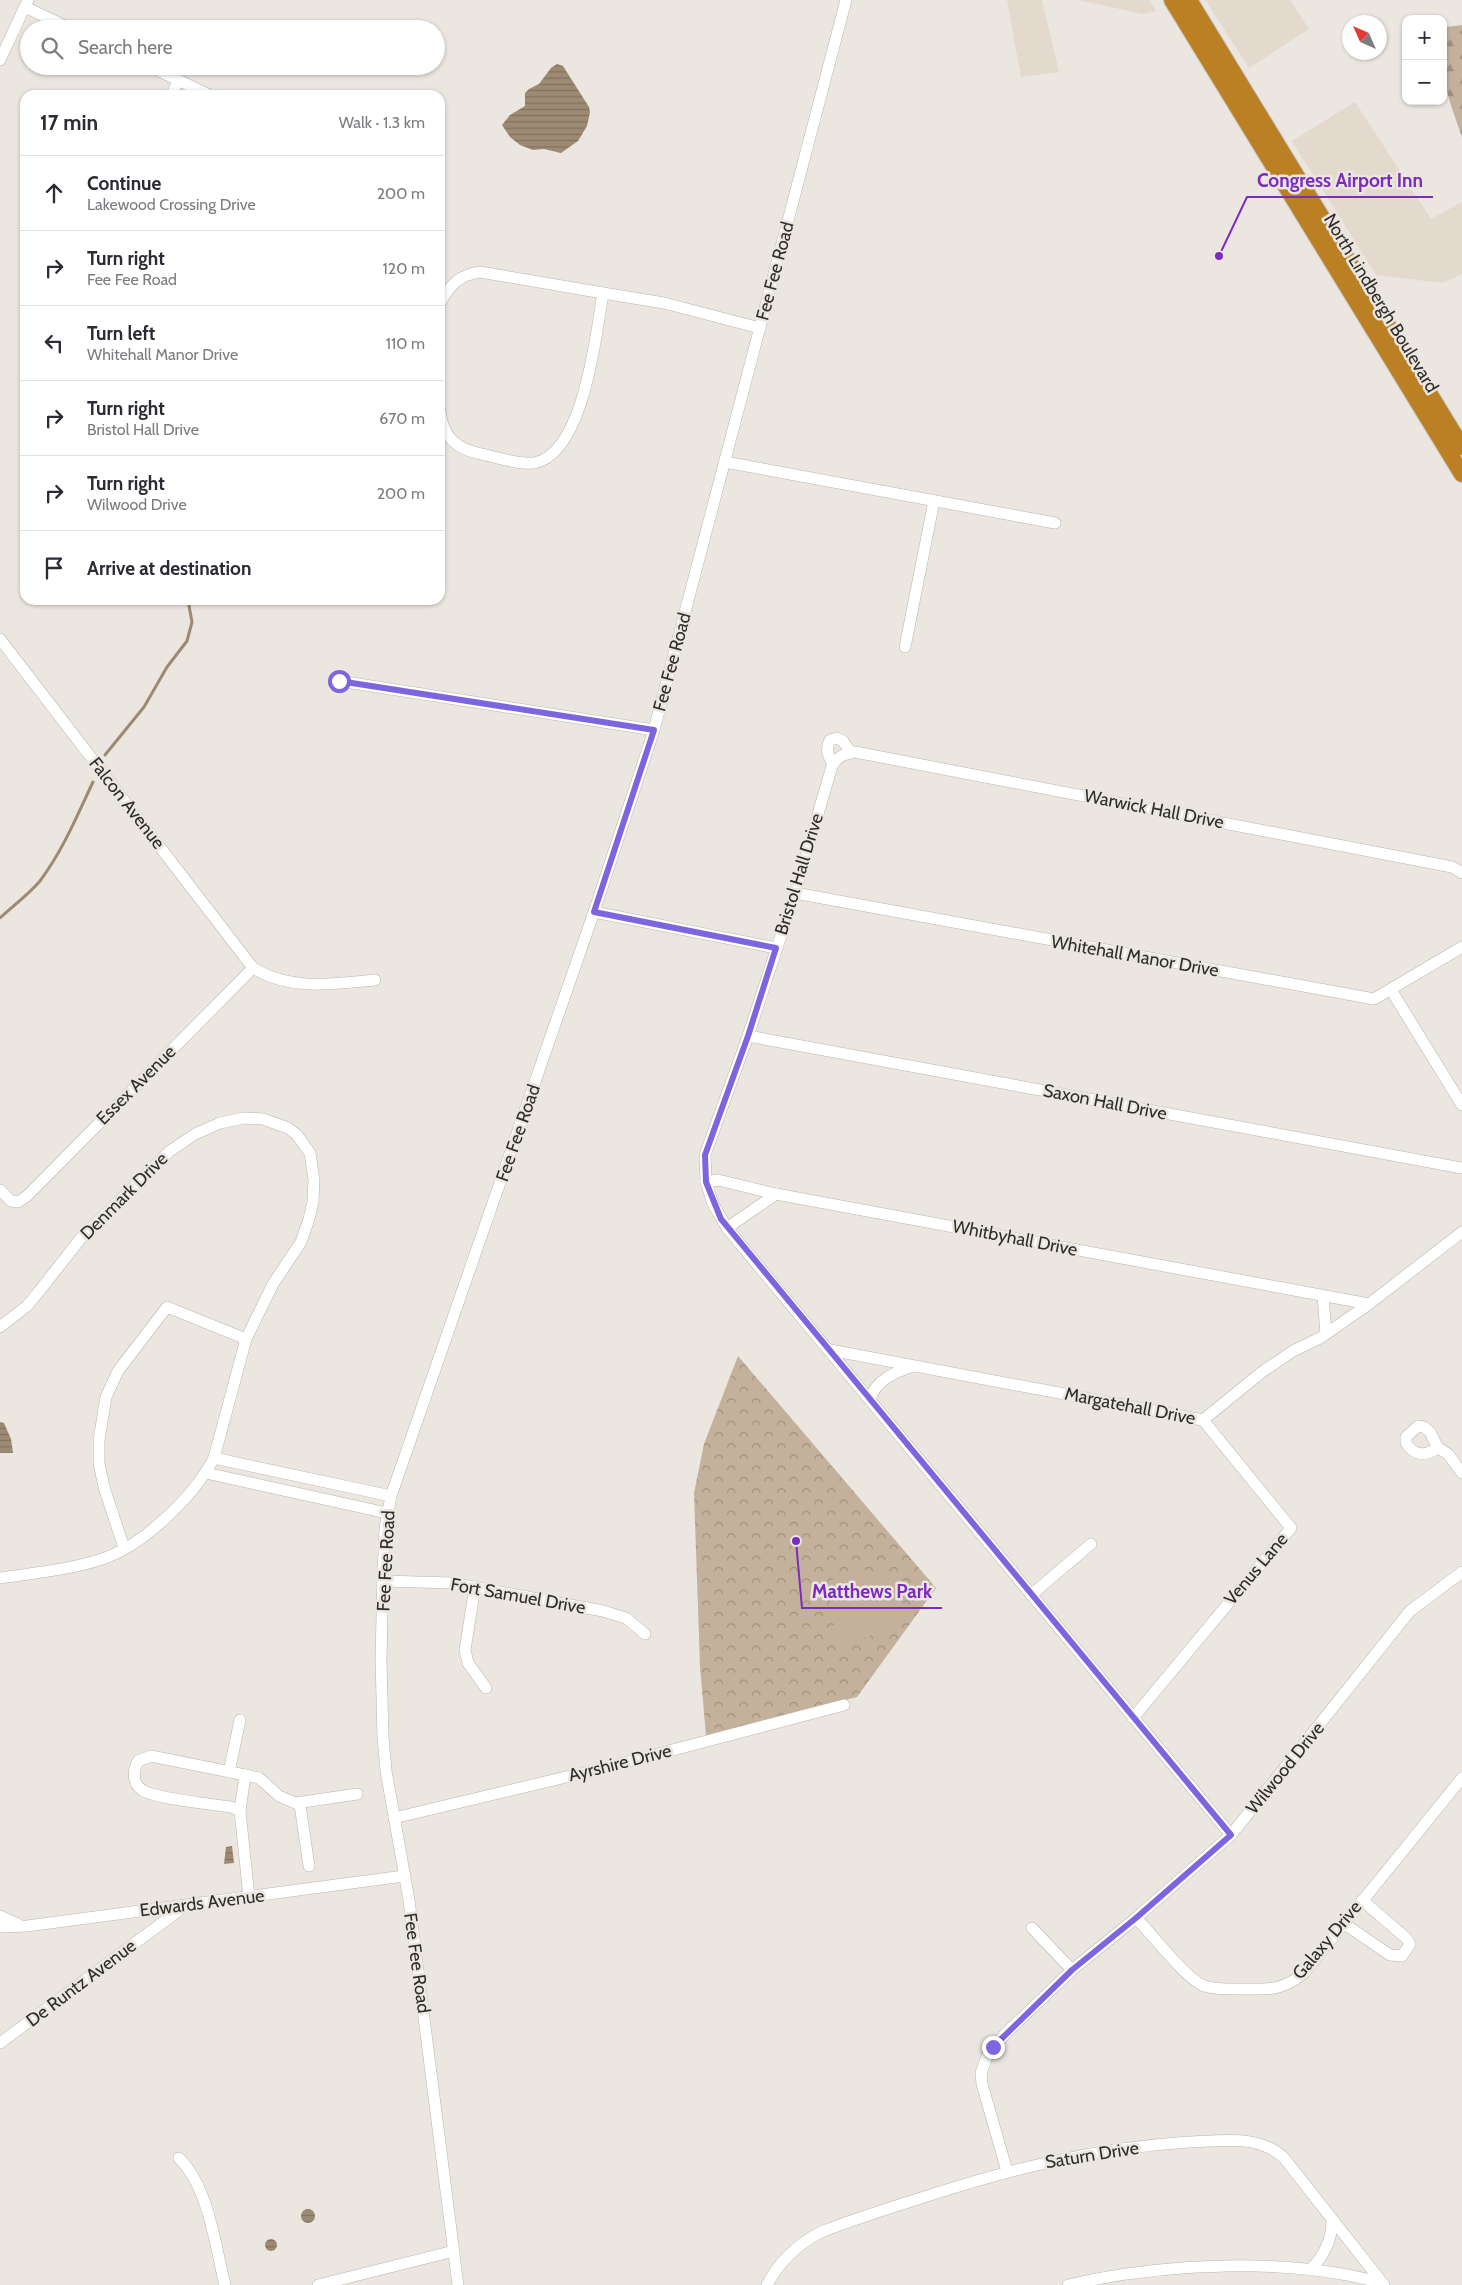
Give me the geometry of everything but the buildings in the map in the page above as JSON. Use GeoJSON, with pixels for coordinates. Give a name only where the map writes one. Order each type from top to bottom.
{"type":"FeatureCollection","features":[{"type":"Feature","properties":{"kind":"highway","name":"North Lindbergh Boulevard"},"geometry":{"type":"LineString","coordinates":[[1172,0],[1462,474]]}},
{"type":"Feature","properties":{"kind":"highway","name":"North Lindbergh Boulevard"},"geometry":{"type":"LineString","coordinates":[[1189,0],[1462,447]]}},
{"type":"Feature","properties":{"kind":"street","name":"Fee Fee Road"},"geometry":{"type":"LineString","coordinates":[[458,2285],[404,1876],[383,1737],[381,1659],[387,1513],[391,1496],[594,912],[654,730],[846,0]]}},
{"type":"Feature","properties":{"kind":"street"},"geometry":{"type":"LineString","coordinates":[[0,60],[27,4],[55,20]]}},
{"type":"Feature","properties":{"kind":"street"},"geometry":{"type":"LineString","coordinates":[[168,75],[199,90]]}},
{"type":"Feature","properties":{"kind":"street"},"geometry":{"type":"LineString","coordinates":[[174,90],[178,80]]}},
{"type":"Feature","properties":{"kind":"street"},"geometry":{"type":"LineString","coordinates":[[445,296],[458,279],[468,274],[480,272],[664,303],[760,328]]}},
{"type":"Feature","properties":{"kind":"street"},"geometry":{"type":"LineString","coordinates":[[445,432],[465,450],[523,463],[535,462],[553,453],[569,431],[584,396],[603,293]]}},
{"type":"Feature","properties":{"kind":"street"},"geometry":{"type":"LineString","coordinates":[[725,462],[1055,522]]}},
{"type":"Feature","properties":{"kind":"street"},"geometry":{"type":"LineString","coordinates":[[905,647],[934,501]]}},
{"type":"Feature","properties":{"kind":"street","name":"Falcon Avenue"},"geometry":{"type":"LineString","coordinates":[[0,639],[252,968]]}},
{"type":"Feature","properties":{"kind":"street"},"geometry":{"type":"LineString","coordinates":[[339,681],[654,730]]}},
{"type":"Feature","properties":{"kind":"street","name":"Bristol Hall Drive"},"geometry":{"type":"LineString","coordinates":[[847,753],[843,741],[837,738],[830,740],[827,745],[828,755],[832,764],[795,893],[748,1036],[705,1155],[706,1182],[713,1204],[728,1228],[1231,1835]]}},
{"type":"Feature","properties":{"kind":"street"},"geometry":{"type":"LineString","coordinates":[[832,764],[836,758],[847,753]]}},
{"type":"Feature","properties":{"kind":"street","name":"Warwick Hall Drive"},"geometry":{"type":"LineString","coordinates":[[847,753],[1452,867],[1462,872]]}},
{"type":"Feature","properties":{"kind":"street","name":"Whitehall Manor Drive"},"geometry":{"type":"LineString","coordinates":[[795,893],[1374,999],[1462,947]]}},
{"type":"Feature","properties":{"kind":"street"},"geometry":{"type":"LineString","coordinates":[[594,912],[776,948]]}},
{"type":"Feature","properties":{"kind":"street"},"geometry":{"type":"LineString","coordinates":[[252,968],[273,978],[303,984],[375,980]]}},
{"type":"Feature","properties":{"kind":"street","name":"Essex Avenue"},"geometry":{"type":"LineString","coordinates":[[0,1190],[11,1202],[18,1202],[27,1196],[252,968]]}},
{"type":"Feature","properties":{"kind":"street"},"geometry":{"type":"LineString","coordinates":[[1391,990],[1462,1105]]}},
{"type":"Feature","properties":{"kind":"street","name":"Saxon Hall Drive"},"geometry":{"type":"LineString","coordinates":[[748,1036],[1462,1168]]}},
{"type":"Feature","properties":{"kind":"street","name":"Denmark Drive"},"geometry":{"type":"LineString","coordinates":[[0,1327],[27,1306],[81,1238],[170,1151],[195,1134],[220,1123],[244,1118],[263,1119],[278,1123],[297,1135],[310,1153],[314,1180],[312,1202],[301,1242],[273,1284],[246,1339]]}},
{"type":"Feature","properties":{"kind":"street","name":"Whitbyhall Drive"},"geometry":{"type":"LineString","coordinates":[[706,1182],[718,1180],[776,1194],[1369,1304]]}},
{"type":"Feature","properties":{"kind":"street"},"geometry":{"type":"LineString","coordinates":[[728,1228],[776,1194]]}},
{"type":"Feature","properties":{"kind":"street","name":"Margatehall Drive"},"geometry":{"type":"LineString","coordinates":[[830,1350],[1203,1420],[1262,1372],[1292,1351],[1326,1334],[1369,1304],[1462,1232]]}},
{"type":"Feature","properties":{"kind":"street"},"geometry":{"type":"LineString","coordinates":[[1323,1296],[1326,1334]]}},
{"type":"Feature","properties":{"kind":"street"},"geometry":{"type":"LineString","coordinates":[[0,1578],[103,1559],[124,1548],[149,1532],[206,1473],[214,1458],[246,1339],[167,1307],[118,1372],[106,1397],[99,1440],[99,1463],[104,1487],[124,1548]]}},
{"type":"Feature","properties":{"kind":"street"},"geometry":{"type":"LineString","coordinates":[[870,1399],[874,1390],[886,1378],[914,1365]]}},
{"type":"Feature","properties":{"kind":"street","name":"Venus Lane"},"geometry":{"type":"LineString","coordinates":[[1133,1718],[1290,1528],[1203,1420]]}},
{"type":"Feature","properties":{"kind":"street"},"geometry":{"type":"LineString","coordinates":[[1438,1448],[1448,1454],[1462,1473]]}},
{"type":"Feature","properties":{"kind":"street"},"geometry":{"type":"LineString","coordinates":[[214,1458],[391,1496]]}},
{"type":"Feature","properties":{"kind":"street"},"geometry":{"type":"LineString","coordinates":[[206,1473],[387,1513]]}},
{"type":"Feature","properties":{"kind":"street"},"geometry":{"type":"LineString","coordinates":[[1031,1595],[1091,1544]]}},
{"type":"Feature","properties":{"kind":"street","name":"Wilwood Drive"},"geometry":{"type":"LineString","coordinates":[[1006,2171],[982,2084],[981,2073],[988,2054],[1005,2034],[1072,1970],[1136,1918],[1231,1835],[1410,1611],[1462,1572]]}},
{"type":"Feature","properties":{"kind":"street","name":"Fort Samuel Drive"},"geometry":{"type":"LineString","coordinates":[[384,1581],[452,1583],[617,1614],[634,1623],[645,1634]]}},
{"type":"Feature","properties":{"kind":"street"},"geometry":{"type":"LineString","coordinates":[[475,1587],[465,1650],[468,1663],[486,1688]]}},
{"type":"Feature","properties":{"kind":"street","name":"Ayrshire Drive"},"geometry":{"type":"LineString","coordinates":[[394,1818],[608,1767],[844,1705]]}},
{"type":"Feature","properties":{"kind":"street"},"geometry":{"type":"LineString","coordinates":[[229,1772],[240,1720]]}},
{"type":"Feature","properties":{"kind":"street"},"geometry":{"type":"LineString","coordinates":[[240,1810],[153,1794],[139,1787],[134,1776],[138,1761],[151,1756],[259,1778],[279,1796],[296,1803],[301,1809],[309,1866]]}},
{"type":"Feature","properties":{"kind":"street"},"geometry":{"type":"LineString","coordinates":[[245,1775],[240,1810],[249,1898]]}},
{"type":"Feature","properties":{"kind":"street","name":"Galaxy Drive"},"geometry":{"type":"LineString","coordinates":[[1136,1918],[1191,1977],[1203,1985],[1221,1988],[1271,1989],[1288,1986],[1304,1973],[1462,1778]]}},
{"type":"Feature","properties":{"kind":"street"},"geometry":{"type":"LineString","coordinates":[[296,1803],[357,1794]]}},
{"type":"Feature","properties":{"kind":"street","name":"Edwards Avenue"},"geometry":{"type":"LineString","coordinates":[[0,1926],[27,1926],[404,1876]]}},
{"type":"Feature","properties":{"kind":"street"},"geometry":{"type":"LineString","coordinates":[[1343,1923],[1390,1955],[1402,1956],[1407,1951],[1410,1944],[1406,1938],[1362,1900]]}},
{"type":"Feature","properties":{"kind":"street","name":"De Runtz Avenue"},"geometry":{"type":"LineString","coordinates":[[0,2043],[186,1905]]}},
{"type":"Feature","properties":{"kind":"street"},"geometry":{"type":"LineString","coordinates":[[0,1916],[27,1926]]}},
{"type":"Feature","properties":{"kind":"street"},"geometry":{"type":"LineString","coordinates":[[1032,1928],[1072,1970]]}},
{"type":"Feature","properties":{"kind":"street","name":"Saturn Drive"},"geometry":{"type":"LineString","coordinates":[[767,2285],[790,2254],[821,2232],[1006,2171],[1053,2160],[1122,2148],[1200,2142],[1257,2142],[1270,2146],[1284,2158],[1383,2284]]}},
{"type":"Feature","properties":{"kind":"street"},"geometry":{"type":"LineString","coordinates":[[179,2158],[201,2191],[225,2285]]}},
{"type":"Feature","properties":{"kind":"street"},"geometry":{"type":"LineString","coordinates":[[1310,2270],[1329,2245],[1332,2221]]}},
{"type":"Feature","properties":{"kind":"street"},"geometry":{"type":"LineString","coordinates":[[318,2285],[454,2251]]}},
{"type":"Feature","properties":{"kind":"street"},"geometry":{"type":"LineString","coordinates":[[1068,2285],[1128,2274],[1238,2266],[1310,2270],[1341,2274],[1383,2284]]}},
{"type":"Feature","properties":{"kind":"shaded area"},"geometry":{"type":"Polygon","coordinates":[[[1007,0],[1042,0],[1059,72],[1021,77],[1007,0]]]}},
{"type":"Feature","properties":{"kind":"shaded area"},"geometry":{"type":"Polygon","coordinates":[[[1078,0],[1149,0],[1156,11],[1143,14],[1078,0]]]}},
{"type":"Feature","properties":{"kind":"shaded area"},"geometry":{"type":"Polygon","coordinates":[[[1290,0],[1309,29],[1249,68],[1206,1],[1290,0]]]}},
{"type":"Feature","properties":{"kind":"shaded area"},"geometry":{"type":"Polygon","coordinates":[[[557,64],[563,66],[589,107],[590,112],[587,126],[578,141],[561,153],[544,149],[533,150],[520,145],[510,137],[502,125],[510,115],[525,106],[525,93],[539,84],[551,68],[557,64]]]}},
{"type":"Feature","properties":{"kind":"shaded area"},"geometry":{"type":"Polygon","coordinates":[[[1355,102],[1431,219],[1462,202],[1462,274],[1442,283],[1376,275],[1292,141],[1355,102]]]}},
{"type":"Feature","properties":{"kind":"shaded area"},"geometry":{"type":"Polygon","coordinates":[[[0,1422],[4,1423],[11,1439],[13,1453],[0,1453],[0,1422]]]}},
{"type":"Feature","properties":{"kind":"shaded area"},"geometry":{"type":"Polygon","coordinates":[[[232,1846],[234,1863],[224,1864],[226,1847],[232,1846]]]}},
{"type":"Feature","properties":{"kind":"shaded area"},"geometry":{"type":"Polygon","coordinates":[[[308,2209],[313,2211],[315,2216],[313,2221],[308,2223],[303,2221],[301,2216],[303,2211],[308,2209]]]}},
{"type":"Feature","properties":{"kind":"shaded area"},"geometry":{"type":"Polygon","coordinates":[[[271,2239],[277,2245],[271,2251],[265,2245],[271,2239]]]}},
{"type":"Feature","properties":{"kind":"green space"},"geometry":{"type":"Polygon","coordinates":[[[1462,25],[1462,137],[1447,92],[1447,27],[1462,25]]]}},
{"type":"Feature","properties":{"kind":"green space"},"geometry":{"type":"Polygon","coordinates":[[[738,1356],[936,1588],[857,1697],[706,1736],[700,1666],[694,1493],[704,1444],[738,1356]]]}},
{"type":"Feature","properties":{"kind":"green space"},"geometry":{"type":"Polygon","coordinates":[[[854,1569],[877,1573],[892,1582],[901,1598],[908,1620],[843,1647],[835,1642],[833,1615],[827,1582],[854,1569]]]}},
{"type":"Feature","properties":{"kind":"waterway"},"geometry":{"type":"LineString","coordinates":[[105,755],[144,707],[167,667],[187,641],[192,622],[189,605]]}},
{"type":"Feature","properties":{"kind":"waterway"},"geometry":{"type":"LineString","coordinates":[[0,918],[40,881],[69,833],[93,782]]}},
{"type":"Feature","properties":{"kind":"place","name":"Congress Airport Inn"},"geometry":{"type":"Point","coordinates":[1219,256]}},
{"type":"Feature","properties":{"kind":"place","name":"Matthews Park"},"geometry":{"type":"Point","coordinates":[796,1541]}},
{"type":"Feature","properties":{"kind":"route"},"geometry":{"type":"LineString","coordinates":[[339,681],[654,730],[594,912],[776,948],[748,1036],[705,1155],[706,1182],[713,1204],[728,1228],[1231,1835],[1136,1918],[1072,1970],[993,2047]]}}]}
